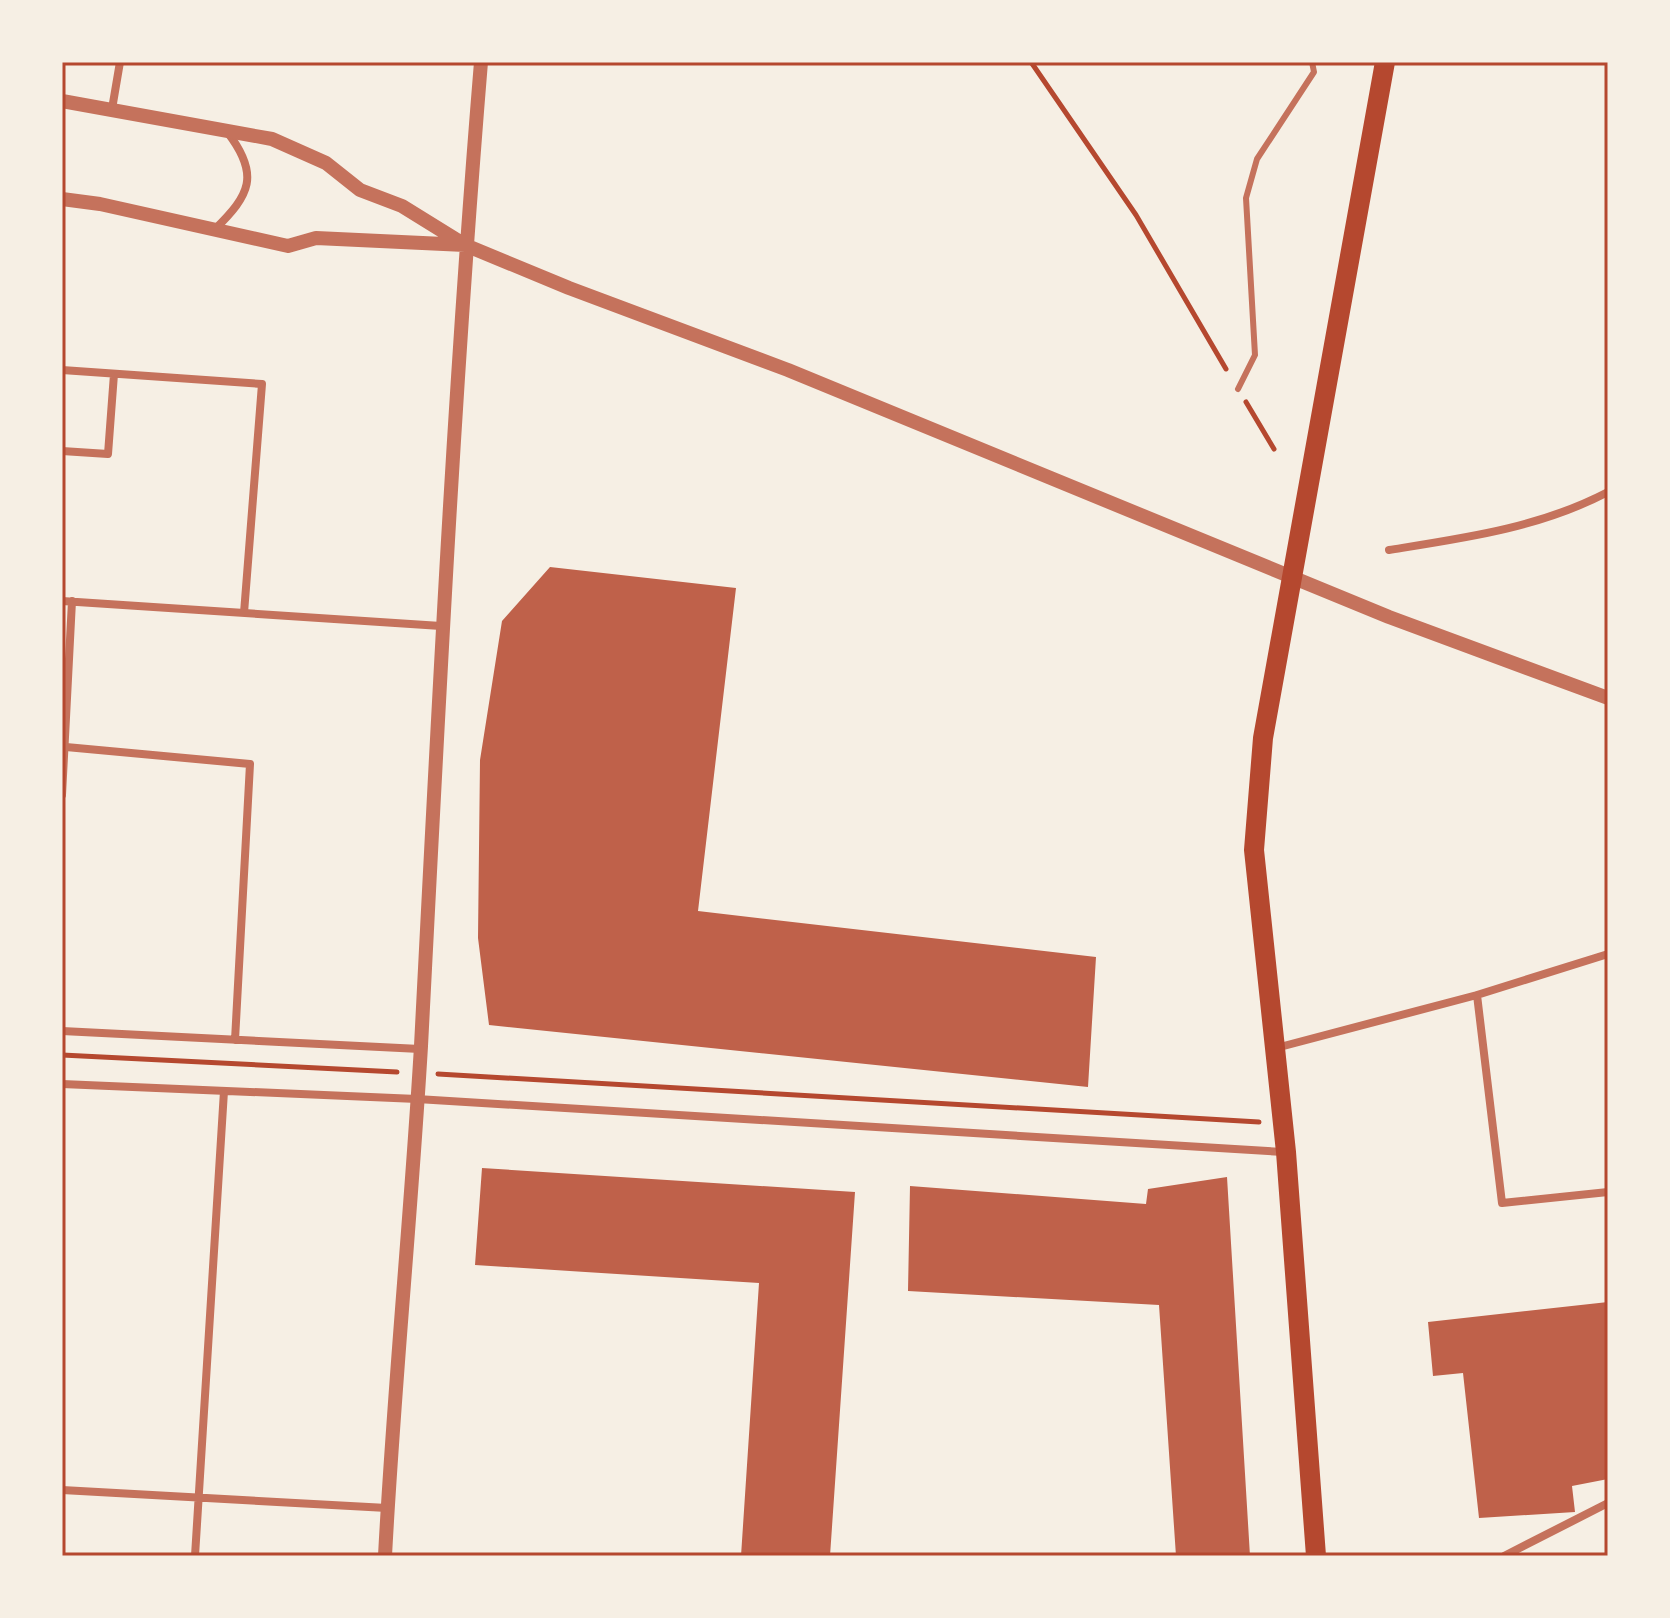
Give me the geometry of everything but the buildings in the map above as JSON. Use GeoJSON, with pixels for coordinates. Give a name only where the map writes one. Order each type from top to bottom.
{"type":"FeatureCollection","features":[{"type":"Feature","properties":{"kind":"main road"},"geometry":{"type":"LineString","coordinates":[[1316,1556],[1286,1152],[1254,850],[1263,738],[1385,62]]}},
{"type":"Feature","properties":{"kind":"street"},"geometry":{"type":"LineString","coordinates":[[112,109],[120,62]]}},
{"type":"Feature","properties":{"kind":"street"},"geometry":{"type":"LineString","coordinates":[[385,1556],[419,1073],[441,626],[464,309],[465,245],[481,62]]}},
{"type":"Feature","properties":{"kind":"street"},"geometry":{"type":"LineString","coordinates":[[62,101],[272,139],[326,163],[360,190],[402,206],[465,245],[569,288],[788,370],[1292,578],[1608,698]]}},
{"type":"Feature","properties":{"kind":"street"},"geometry":{"type":"LineString","coordinates":[[215,229],[235,210],[248,186],[247,165],[228,133]]}},
{"type":"Feature","properties":{"kind":"street"},"geometry":{"type":"LineString","coordinates":[[62,199],[288,246],[316,238],[465,245]]}},
{"type":"Feature","properties":{"kind":"street"},"geometry":{"type":"LineString","coordinates":[[62,370],[262,384],[244,613]]}},
{"type":"Feature","properties":{"kind":"street"},"geometry":{"type":"LineString","coordinates":[[62,451],[108,454],[114,374]]}},
{"type":"Feature","properties":{"kind":"street"},"geometry":{"type":"LineString","coordinates":[[1389,550],[1499,532],[1575,509],[1608,492]]}},
{"type":"Feature","properties":{"kind":"street"},"geometry":{"type":"LineString","coordinates":[[62,795],[66,747],[67,601],[441,626]]}},
{"type":"Feature","properties":{"kind":"street"},"geometry":{"type":"LineString","coordinates":[[66,747],[250,764],[235,1040]]}},
{"type":"Feature","properties":{"kind":"street"},"geometry":{"type":"LineString","coordinates":[[1275,1048],[1477,995],[1608,954]]}},
{"type":"Feature","properties":{"kind":"street"},"geometry":{"type":"LineString","coordinates":[[1477,995],[1502,1203],[1608,1192]]}},
{"type":"Feature","properties":{"kind":"street"},"geometry":{"type":"LineString","coordinates":[[62,1031],[420,1049]]}},
{"type":"Feature","properties":{"kind":"street"},"geometry":{"type":"LineString","coordinates":[[62,1084],[417,1099],[1286,1152]]}},
{"type":"Feature","properties":{"kind":"street"},"geometry":{"type":"LineString","coordinates":[[195,1556],[224,1091]]}},
{"type":"Feature","properties":{"kind":"street"},"geometry":{"type":"LineString","coordinates":[[62,1490],[387,1508]]}},
{"type":"Feature","properties":{"kind":"street"},"geometry":{"type":"LineString","coordinates":[[1504,1556],[1608,1503]]}},
{"type":"Feature","properties":{"kind":"lane"},"geometry":{"type":"LineString","coordinates":[[1238,389],[1255,355],[1246,198],[1257,159],[1314,72],[1312,62]]}},
{"type":"Feature","properties":{"kind":"path"},"geometry":{"type":"LineString","coordinates":[[1031,62],[1136,215],[1274,449]]}},
{"type":"Feature","properties":{"kind":"path"},"geometry":{"type":"LineString","coordinates":[[62,1055],[1283,1124]]}}]}
